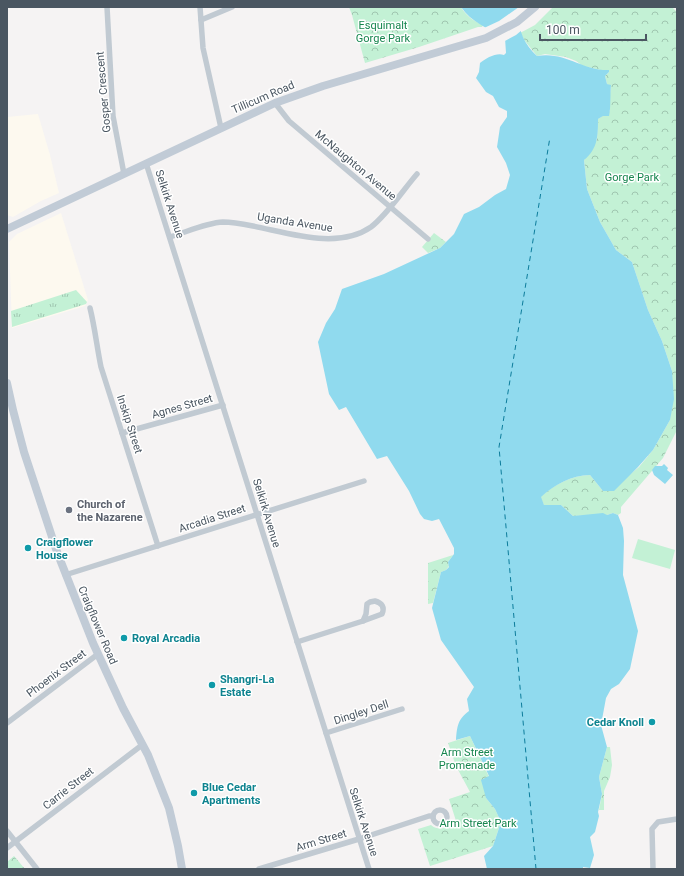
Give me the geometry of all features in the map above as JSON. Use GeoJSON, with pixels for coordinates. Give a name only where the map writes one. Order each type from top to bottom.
{"type":"FeatureCollection","features":[{"type":"Feature","properties":{"kind":"main road","name":"Tillicum Road"},"geometry":{"type":"LineString","coordinates":[[7,229],[276,103],[323,86],[486,38],[503,30],[526,15],[535,7]]}},
{"type":"Feature","properties":{"kind":"main road","name":"Craigflower Road"},"geometry":{"type":"LineString","coordinates":[[7,383],[24,452],[65,575],[98,654],[123,708],[148,755],[169,808],[182,869]]}},
{"type":"Feature","properties":{"kind":"street","name":"Gosper Crescent"},"geometry":{"type":"LineString","coordinates":[[107,7],[113,116],[124,174]]}},
{"type":"Feature","properties":{"kind":"street"},"geometry":{"type":"LineString","coordinates":[[200,7],[203,48],[222,128]]}},
{"type":"Feature","properties":{"kind":"street"},"geometry":{"type":"LineString","coordinates":[[200,20],[232,7]]}},
{"type":"Feature","properties":{"kind":"street","name":"McNaughton Avenue"},"geometry":{"type":"LineString","coordinates":[[276,103],[289,121],[428,239]]}},
{"type":"Feature","properties":{"kind":"street","name":"Selkirk Avenue"},"geometry":{"type":"LineString","coordinates":[[146,163],[369,869]]}},
{"type":"Feature","properties":{"kind":"street","name":"Uganda Avenue"},"geometry":{"type":"LineString","coordinates":[[170,237],[223,222],[319,238],[340,239],[358,234],[370,227],[390,207],[416,174]]}},
{"type":"Feature","properties":{"kind":"street","name":"Inskip Street"},"geometry":{"type":"LineString","coordinates":[[90,308],[101,367],[158,546]]}},
{"type":"Feature","properties":{"kind":"street","name":"Agnes Street"},"geometry":{"type":"LineString","coordinates":[[122,433],[223,405]]}},
{"type":"Feature","properties":{"kind":"street","name":"Arcadia Street"},"geometry":{"type":"LineString","coordinates":[[65,575],[364,480]]}},
{"type":"Feature","properties":{"kind":"street"},"geometry":{"type":"LineString","coordinates":[[297,642],[363,621]]}},
{"type":"Feature","properties":{"kind":"street","name":"Phoenix Street"},"geometry":{"type":"LineString","coordinates":[[7,723],[98,654]]}},
{"type":"Feature","properties":{"kind":"street","name":"Dingley Dell"},"geometry":{"type":"LineString","coordinates":[[326,733],[402,709]]}},
{"type":"Feature","properties":{"kind":"street","name":"Carrie Street"},"geometry":{"type":"LineString","coordinates":[[7,848],[142,745]]}},
{"type":"Feature","properties":{"kind":"street","name":"Arm Street"},"geometry":{"type":"LineString","coordinates":[[259,869],[433,816]]}},
{"type":"Feature","properties":{"kind":"street"},"geometry":{"type":"LineString","coordinates":[[652,869],[652,829],[658,822],[677,819]]}},
{"type":"Feature","properties":{"kind":"street"},"geometry":{"type":"LineString","coordinates":[[7,831],[37,869]]}},
{"type":"Feature","properties":{"kind":"shaded area"},"geometry":{"type":"Polygon","coordinates":[[[38,114],[59,193],[41,201],[13,217],[7,215],[7,117],[38,114]]]}},
{"type":"Feature","properties":{"kind":"shaded area"},"geometry":{"type":"Polygon","coordinates":[[[61,213],[88,300],[85,306],[12,328],[9,242],[17,234],[61,213]]]}},
{"type":"Feature","properties":{"kind":"green space","name":"Esquimalt Gorge Park"},"geometry":{"type":"Polygon","coordinates":[[[349,7],[461,7],[470,18],[483,25],[482,27],[365,63],[349,7]]]}},
{"type":"Feature","properties":{"kind":"green space","name":"Gorge Park"},"geometry":{"type":"Polygon","coordinates":[[[553,7],[672,7],[677,12],[677,430],[663,458],[621,507],[621,513],[618,515],[613,513],[607,515],[573,516],[561,505],[544,505],[540,497],[551,488],[583,475],[590,475],[603,491],[628,476],[639,467],[653,450],[670,420],[672,371],[662,341],[648,310],[632,262],[616,250],[600,222],[587,189],[584,160],[597,139],[598,119],[610,111],[609,102],[611,86],[607,84],[605,76],[609,72],[583,66],[566,57],[545,54],[537,56],[520,33],[535,25],[553,7]]]}},
{"type":"Feature","properties":{"kind":"green space"},"geometry":{"type":"Polygon","coordinates":[[[434,233],[446,242],[440,248],[428,253],[422,247],[434,233]]]}},
{"type":"Feature","properties":{"kind":"green space"},"geometry":{"type":"Polygon","coordinates":[[[76,290],[87,302],[86,304],[12,327],[11,311],[76,290]]]}},
{"type":"Feature","properties":{"kind":"green space"},"geometry":{"type":"Polygon","coordinates":[[[638,539],[675,550],[670,569],[632,558],[638,539]]]}},
{"type":"Feature","properties":{"kind":"green space"},"geometry":{"type":"Polygon","coordinates":[[[453,555],[448,562],[449,566],[446,570],[441,572],[433,603],[428,604],[428,563],[453,555]]]}},
{"type":"Feature","properties":{"kind":"green space","name":"Arm Street Park"},"geometry":{"type":"Polygon","coordinates":[[[470,736],[489,777],[486,798],[495,809],[501,822],[493,846],[430,866],[418,829],[431,825],[440,829],[457,824],[449,799],[470,792],[456,766],[448,743],[470,736]]]}},
{"type":"Feature","properties":{"kind":"green space"},"geometry":{"type":"Polygon","coordinates":[[[607,747],[610,747],[612,765],[610,777],[604,791],[604,810],[599,810],[602,794],[599,777],[607,747]]]}},
{"type":"Feature","properties":{"kind":"green space"},"geometry":{"type":"Polygon","coordinates":[[[14,856],[25,869],[7,869],[7,862],[14,856]]]}},
{"type":"Feature","properties":{"kind":"water"},"geometry":{"type":"Polygon","coordinates":[[[461,7],[519,7],[520,28],[524,40],[537,56],[556,56],[591,68],[609,70],[605,76],[607,84],[611,85],[610,113],[609,116],[603,116],[598,119],[595,146],[589,156],[584,160],[587,189],[600,222],[616,250],[632,262],[648,310],[662,341],[672,371],[674,399],[670,420],[653,450],[614,491],[603,491],[590,475],[583,475],[570,479],[552,488],[541,497],[544,505],[561,505],[573,516],[603,513],[607,515],[613,513],[618,515],[623,528],[623,575],[638,631],[630,669],[619,684],[611,689],[606,698],[601,725],[607,747],[599,777],[602,794],[598,812],[599,816],[595,832],[590,837],[594,855],[590,868],[487,869],[484,856],[493,846],[501,822],[495,809],[486,798],[481,780],[489,776],[470,736],[456,740],[460,720],[469,711],[467,699],[474,687],[441,640],[432,608],[441,572],[449,567],[448,562],[454,554],[454,548],[439,519],[432,521],[424,519],[420,514],[409,491],[387,456],[377,459],[346,407],[339,410],[329,394],[318,342],[326,323],[335,309],[342,289],[384,274],[440,248],[454,234],[464,214],[479,207],[506,189],[510,175],[506,163],[497,147],[500,127],[507,117],[507,111],[499,107],[493,96],[486,92],[476,78],[479,72],[480,63],[492,56],[498,54],[504,55],[506,53],[505,38],[475,21],[461,7]]]}},
{"type":"Feature","properties":{"kind":"water"},"geometry":{"type":"Polygon","coordinates":[[[664,464],[668,468],[667,470],[673,475],[665,484],[654,475],[652,470],[655,466],[662,466],[664,464]]]}},
{"type":"Feature","properties":{"kind":"pier"},"geometry":{"type":"Polygon","coordinates":[[[519,7],[521,9],[522,30],[516,35],[503,42],[503,39],[484,28],[499,21],[519,7]]]}},
{"type":"Feature","properties":{"kind":"ferry route"},"geometry":{"type":"LineString","coordinates":[[536,869],[499,447],[550,137]]}},
{"type":"Feature","properties":{"kind":"place","name":"Church of the Nazarene"},"geometry":{"type":"Point","coordinates":[69,510]}},
{"type":"Feature","properties":{"kind":"place","name":"Craigflower House"},"geometry":{"type":"Point","coordinates":[28,548]}},
{"type":"Feature","properties":{"kind":"place","name":"Royal Arcadia"},"geometry":{"type":"Point","coordinates":[124,638]}},
{"type":"Feature","properties":{"kind":"place","name":"Shangri-La Estate"},"geometry":{"type":"Point","coordinates":[212,685]}},
{"type":"Feature","properties":{"kind":"place","name":"Cedar Knoll"},"geometry":{"type":"Point","coordinates":[652,722]}},
{"type":"Feature","properties":{"kind":"place","name":"Blue Cedar Apartments"},"geometry":{"type":"Point","coordinates":[194,793]}},
{"type":"Feature","properties":{"kind":"park label","name":"Arm Street Promenade"},"geometry":{"type":"Point","coordinates":[467,758]}}]}
